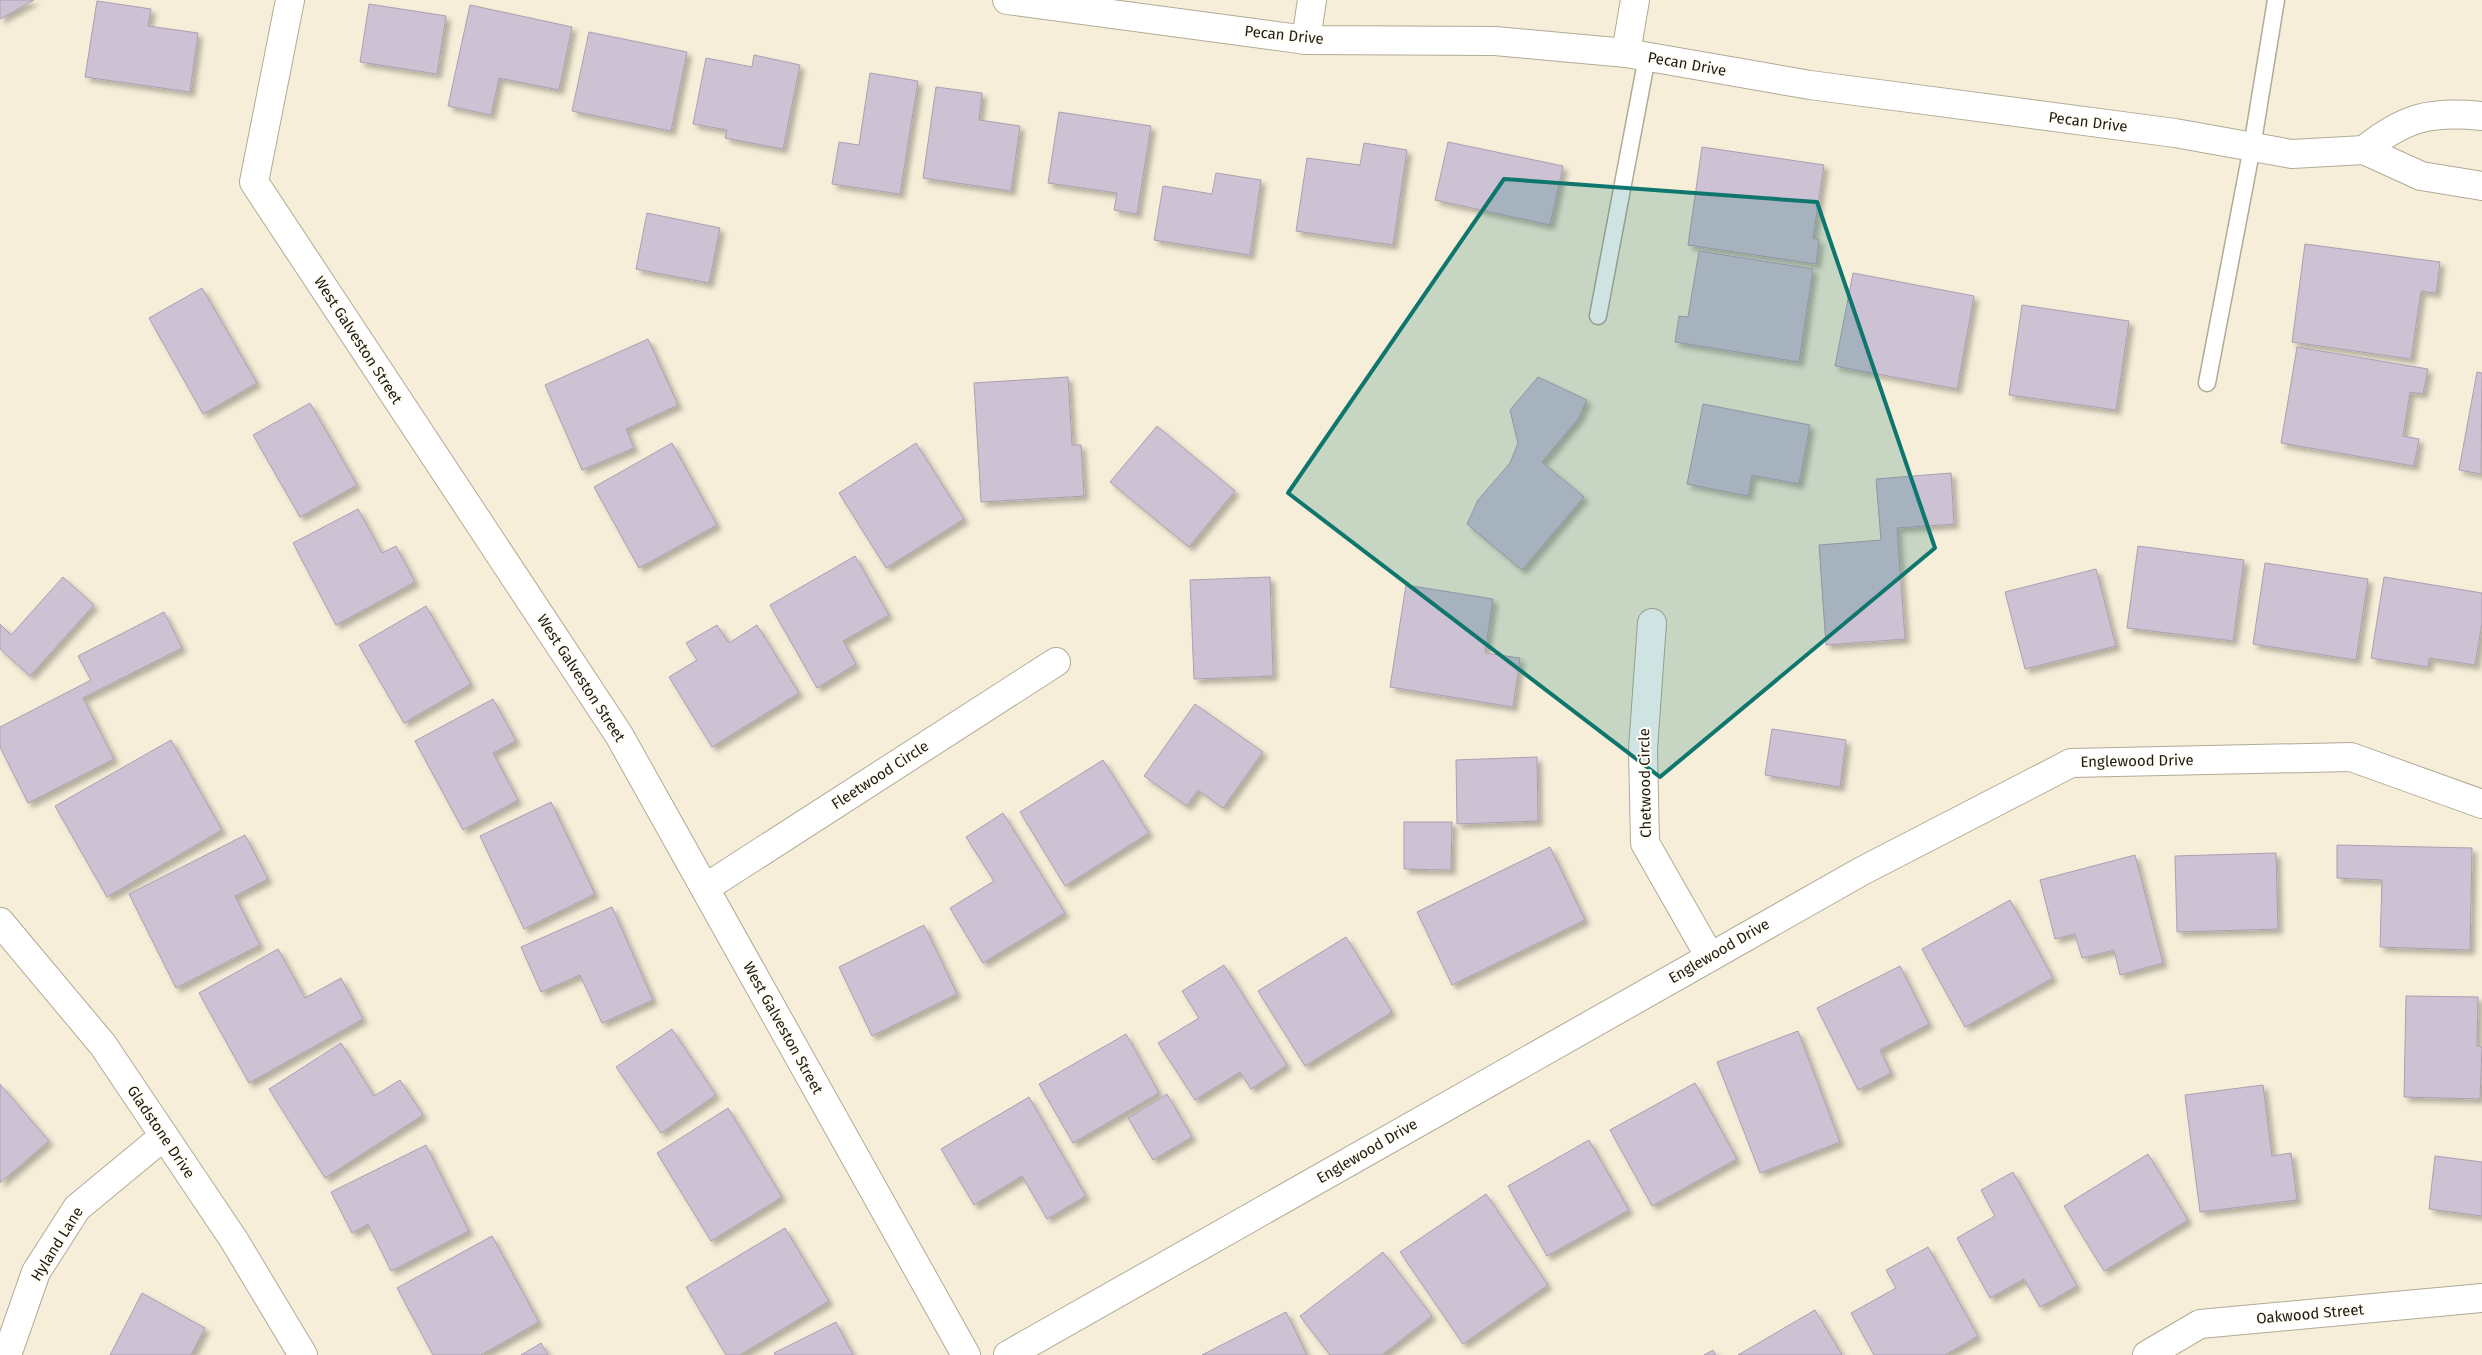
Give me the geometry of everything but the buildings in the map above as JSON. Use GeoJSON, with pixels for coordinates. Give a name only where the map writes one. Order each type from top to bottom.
{"type":"FeatureCollection","features":[{"type":"Feature","properties":{"kind":"street","name":"West Galveston Street"},"geometry":{"type":"LineString","coordinates":[[290,0],[254,182],[619,735],[966,1355]]}},
{"type":"Feature","properties":{"kind":"street","name":"Pecan Drive"},"geometry":{"type":"LineString","coordinates":[[1007,0],[1306,40],[1495,41],[1637,55],[1810,85],[2175,133],[2292,154],[2364,150],[2421,176],[2482,186]]}},
{"type":"Feature","properties":{"kind":"street"},"geometry":{"type":"LineString","coordinates":[[1306,40],[1312,0]]}},
{"type":"Feature","properties":{"kind":"street"},"geometry":{"type":"LineString","coordinates":[[1635,0],[1637,55]]}},
{"type":"Feature","properties":{"kind":"street"},"geometry":{"type":"LineString","coordinates":[[2364,150],[2384,134],[2415,119],[2452,114],[2482,116]]}},
{"type":"Feature","properties":{"kind":"street","name":"Chetwood Circle"},"geometry":{"type":"LineString","coordinates":[[1652,623],[1643,749],[1645,843],[1710,956]]}},
{"type":"Feature","properties":{"kind":"street","name":"Fleetwood Circle"},"geometry":{"type":"LineString","coordinates":[[705,888],[1056,662]]}},
{"type":"Feature","properties":{"kind":"street","name":"Englewood Drive"},"geometry":{"type":"LineString","coordinates":[[1008,1355],[1862,871],[2071,763],[2351,757],[2482,804]]}},
{"type":"Feature","properties":{"kind":"street","name":"Gladstone Drive"},"geometry":{"type":"LineString","coordinates":[[0,922],[103,1045],[234,1240],[304,1355]]}},
{"type":"Feature","properties":{"kind":"street","name":"Hyland Lane"},"geometry":{"type":"LineString","coordinates":[[7,1355],[36,1272],[77,1208],[164,1136]]}},
{"type":"Feature","properties":{"kind":"street","name":"Oakwood Street"},"geometry":{"type":"LineString","coordinates":[[2146,1355],[2200,1324],[2482,1298]]}},
{"type":"Feature","properties":{"kind":"lane"},"geometry":{"type":"LineString","coordinates":[[2208,383],[2252,147],[2276,0]]}},
{"type":"Feature","properties":{"kind":"lane"},"geometry":{"type":"LineString","coordinates":[[1598,316],[1637,55]]}},
{"type":"Feature","properties":{"kind":"highlighted area"},"geometry":{"type":"Polygon","coordinates":[[[1504,179],[1817,202],[1935,548],[1660,777],[1288,493],[1504,179]]]}}]}
